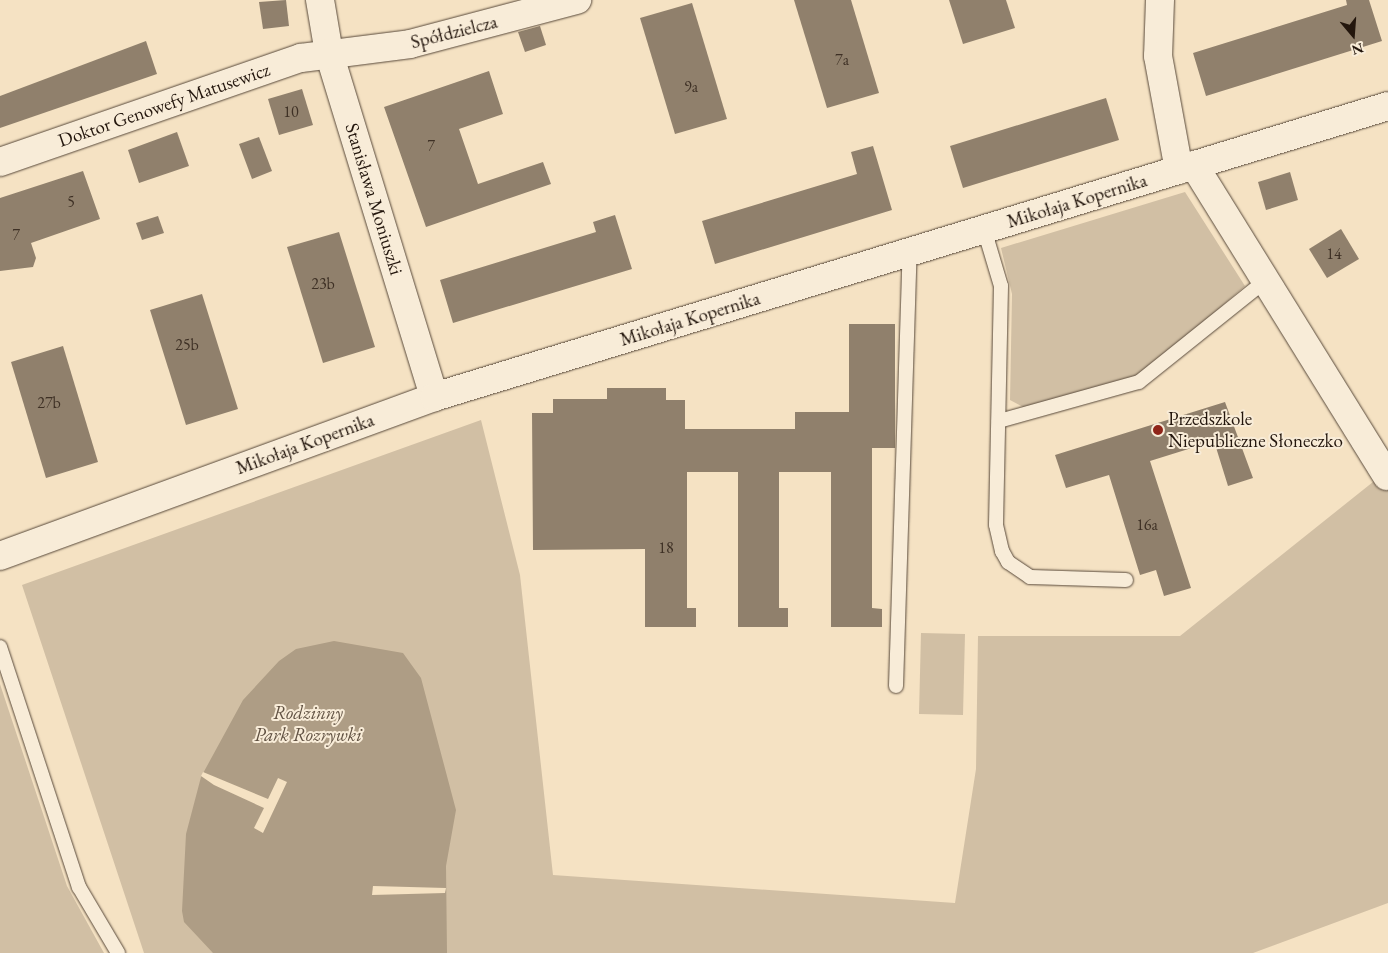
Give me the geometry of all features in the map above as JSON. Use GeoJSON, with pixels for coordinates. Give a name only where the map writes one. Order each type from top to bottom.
{"type":"FeatureCollection","features":[{"type":"Feature","properties":{"kind":"street","name":"Stanisława Moniuszki"},"geometry":{"type":"LineString","coordinates":[[320,0],[329,53],[434,397]]}},
{"type":"Feature","properties":{"kind":"street","name":"Spółdzielcza"},"geometry":{"type":"LineString","coordinates":[[329,53],[410,44],[576,0]]}},
{"type":"Feature","properties":{"kind":"street"},"geometry":{"type":"LineString","coordinates":[[1160,0],[1158,56],[1187,168],[1264,282],[1387,476]]}},
{"type":"Feature","properties":{"kind":"street","name":"Doktor Genowefy Matusewicz"},"geometry":{"type":"LineString","coordinates":[[0,162],[289,62],[329,53]]}},
{"type":"Feature","properties":{"kind":"street","name":"Mikołaja Kopernika"},"geometry":{"type":"LineString","coordinates":[[0,556],[434,397],[1388,106]]}},
{"type":"Feature","properties":{"kind":"lane"},"geometry":{"type":"LineString","coordinates":[[984,229],[1001,286],[996,525],[1008,562],[1042,579],[1126,580]]}},
{"type":"Feature","properties":{"kind":"lane"},"geometry":{"type":"LineString","coordinates":[[896,686],[910,251]]}},
{"type":"Feature","properties":{"kind":"lane"},"geometry":{"type":"LineString","coordinates":[[998,421],[1140,382],[1264,282]]}},
{"type":"Feature","properties":{"kind":"lane"},"geometry":{"type":"LineString","coordinates":[[0,647],[79,887],[118,953]]}},
{"type":"Feature","properties":{"kind":"green space"},"geometry":{"type":"Polygon","coordinates":[[[1185,192],[1245,286],[1141,376],[1029,410],[1010,400],[1012,294],[1001,248],[1185,192]]]}},
{"type":"Feature","properties":{"kind":"green space","name":"Rodzinny Park Rozrywki"},"geometry":{"type":"Polygon","coordinates":[[[481,420],[520,575],[553,875],[955,903],[976,769],[978,636],[1180,636],[1388,470],[1388,903],[1253,953],[144,953],[22,585],[481,420]]]}},
{"type":"Feature","properties":{"kind":"green space"},"geometry":{"type":"Polygon","coordinates":[[[921,633],[965,634],[963,715],[919,714],[921,633]]]}},
{"type":"Feature","properties":{"kind":"green space"},"geometry":{"type":"Polygon","coordinates":[[[0,684],[67,886],[104,953],[0,953],[0,684]]]}},
{"type":"Feature","properties":{"kind":"shaded area"},"geometry":{"type":"Polygon","coordinates":[[[334,641],[403,653],[421,678],[456,810],[446,866],[447,953],[213,953],[184,922],[182,911],[186,834],[201,777],[243,700],[279,661],[296,649],[334,641]]]}},
{"type":"Feature","properties":{"kind":"pier"},"geometry":{"type":"Polygon","coordinates":[[[203,772],[268,799],[278,778],[287,782],[263,833],[254,828],[264,808],[214,785],[201,776],[203,772]]]}},
{"type":"Feature","properties":{"kind":"pier"},"geometry":{"type":"Polygon","coordinates":[[[373,886],[446,888],[445,893],[372,895],[373,886]]]}},
{"type":"Feature","properties":{"kind":"building"},"geometry":{"type":"Polygon","coordinates":[[[286,0],[289,26],[263,29],[259,2],[286,0]]]}},
{"type":"Feature","properties":{"kind":"building"},"geometry":{"type":"Polygon","coordinates":[[[794,0],[851,0],[879,93],[827,108],[794,0]]]}},
{"type":"Feature","properties":{"kind":"building"},"geometry":{"type":"Polygon","coordinates":[[[949,0],[1006,0],[1015,28],[963,44],[949,0]]]}},
{"type":"Feature","properties":{"kind":"building"},"geometry":{"type":"Polygon","coordinates":[[[1346,0],[1369,0],[1382,41],[1206,96],[1193,53],[1347,5],[1346,0]]]}},
{"type":"Feature","properties":{"kind":"building"},"geometry":{"type":"Polygon","coordinates":[[[692,3],[727,119],[675,134],[640,18],[692,3]]]}},
{"type":"Feature","properties":{"kind":"building"},"geometry":{"type":"Polygon","coordinates":[[[540,26],[546,45],[525,52],[518,32],[540,26]]]}},
{"type":"Feature","properties":{"kind":"building"},"geometry":{"type":"Polygon","coordinates":[[[146,41],[157,74],[0,128],[0,96],[146,41]]]}},
{"type":"Feature","properties":{"kind":"building"},"geometry":{"type":"Polygon","coordinates":[[[489,71],[503,114],[459,129],[478,184],[543,162],[551,184],[426,227],[384,107],[489,71]]]}},
{"type":"Feature","properties":{"kind":"building"},"geometry":{"type":"Polygon","coordinates":[[[302,89],[313,125],[279,135],[268,99],[302,89]]]}},
{"type":"Feature","properties":{"kind":"building"},"geometry":{"type":"Polygon","coordinates":[[[1106,98],[1119,140],[963,188],[950,146],[1106,98]]]}},
{"type":"Feature","properties":{"kind":"building"},"geometry":{"type":"Polygon","coordinates":[[[177,132],[189,166],[139,183],[128,150],[177,132]]]}},
{"type":"Feature","properties":{"kind":"building"},"geometry":{"type":"Polygon","coordinates":[[[259,137],[272,171],[252,179],[239,144],[259,137]]]}},
{"type":"Feature","properties":{"kind":"building"},"geometry":{"type":"Polygon","coordinates":[[[873,146],[892,210],[715,264],[702,221],[857,174],[851,152],[873,146]]]}},
{"type":"Feature","properties":{"kind":"building"},"geometry":{"type":"Polygon","coordinates":[[[83,171],[100,219],[31,243],[36,258],[33,267],[0,271],[0,198],[83,171]]]}},
{"type":"Feature","properties":{"kind":"building"},"geometry":{"type":"Polygon","coordinates":[[[1290,172],[1298,200],[1266,210],[1258,182],[1290,172]]]}},
{"type":"Feature","properties":{"kind":"building"},"geometry":{"type":"Polygon","coordinates":[[[615,215],[632,269],[453,323],[440,280],[596,232],[593,222],[615,215]]]}},
{"type":"Feature","properties":{"kind":"building"},"geometry":{"type":"Polygon","coordinates":[[[158,216],[164,233],[142,240],[136,223],[158,216]]]}},
{"type":"Feature","properties":{"kind":"building"},"geometry":{"type":"Polygon","coordinates":[[[1341,229],[1359,259],[1327,278],[1309,249],[1341,229]]]}},
{"type":"Feature","properties":{"kind":"building"},"geometry":{"type":"Polygon","coordinates":[[[339,232],[375,347],[323,363],[287,247],[339,232]]]}},
{"type":"Feature","properties":{"kind":"building"},"geometry":{"type":"Polygon","coordinates":[[[202,294],[238,409],[186,425],[150,310],[202,294]]]}},
{"type":"Feature","properties":{"kind":"building"},"geometry":{"type":"Polygon","coordinates":[[[849,324],[895,324],[895,448],[872,448],[872,608],[882,609],[882,627],[831,627],[831,472],[779,472],[779,608],[788,608],[788,627],[738,627],[738,472],[687,472],[687,608],[696,608],[696,627],[645,627],[645,549],[533,550],[532,413],[553,413],[553,399],[607,399],[607,388],[666,388],[666,400],[685,400],[685,429],[795,429],[795,412],[849,412],[849,324]]]}},
{"type":"Feature","properties":{"kind":"building"},"geometry":{"type":"Polygon","coordinates":[[[63,346],[98,462],[46,478],[11,362],[63,346]]]}},
{"type":"Feature","properties":{"kind":"building"},"geometry":{"type":"Polygon","coordinates":[[[1225,402],[1253,478],[1228,486],[1214,441],[1150,461],[1191,588],[1164,596],[1156,570],[1140,575],[1109,475],[1066,488],[1055,455],[1225,402]]]}},
{"type":"Feature","properties":{"kind":"place","name":"Przedszkole Niepubliczne Słoneczko"},"geometry":{"type":"Point","coordinates":[1158,430]}}]}
